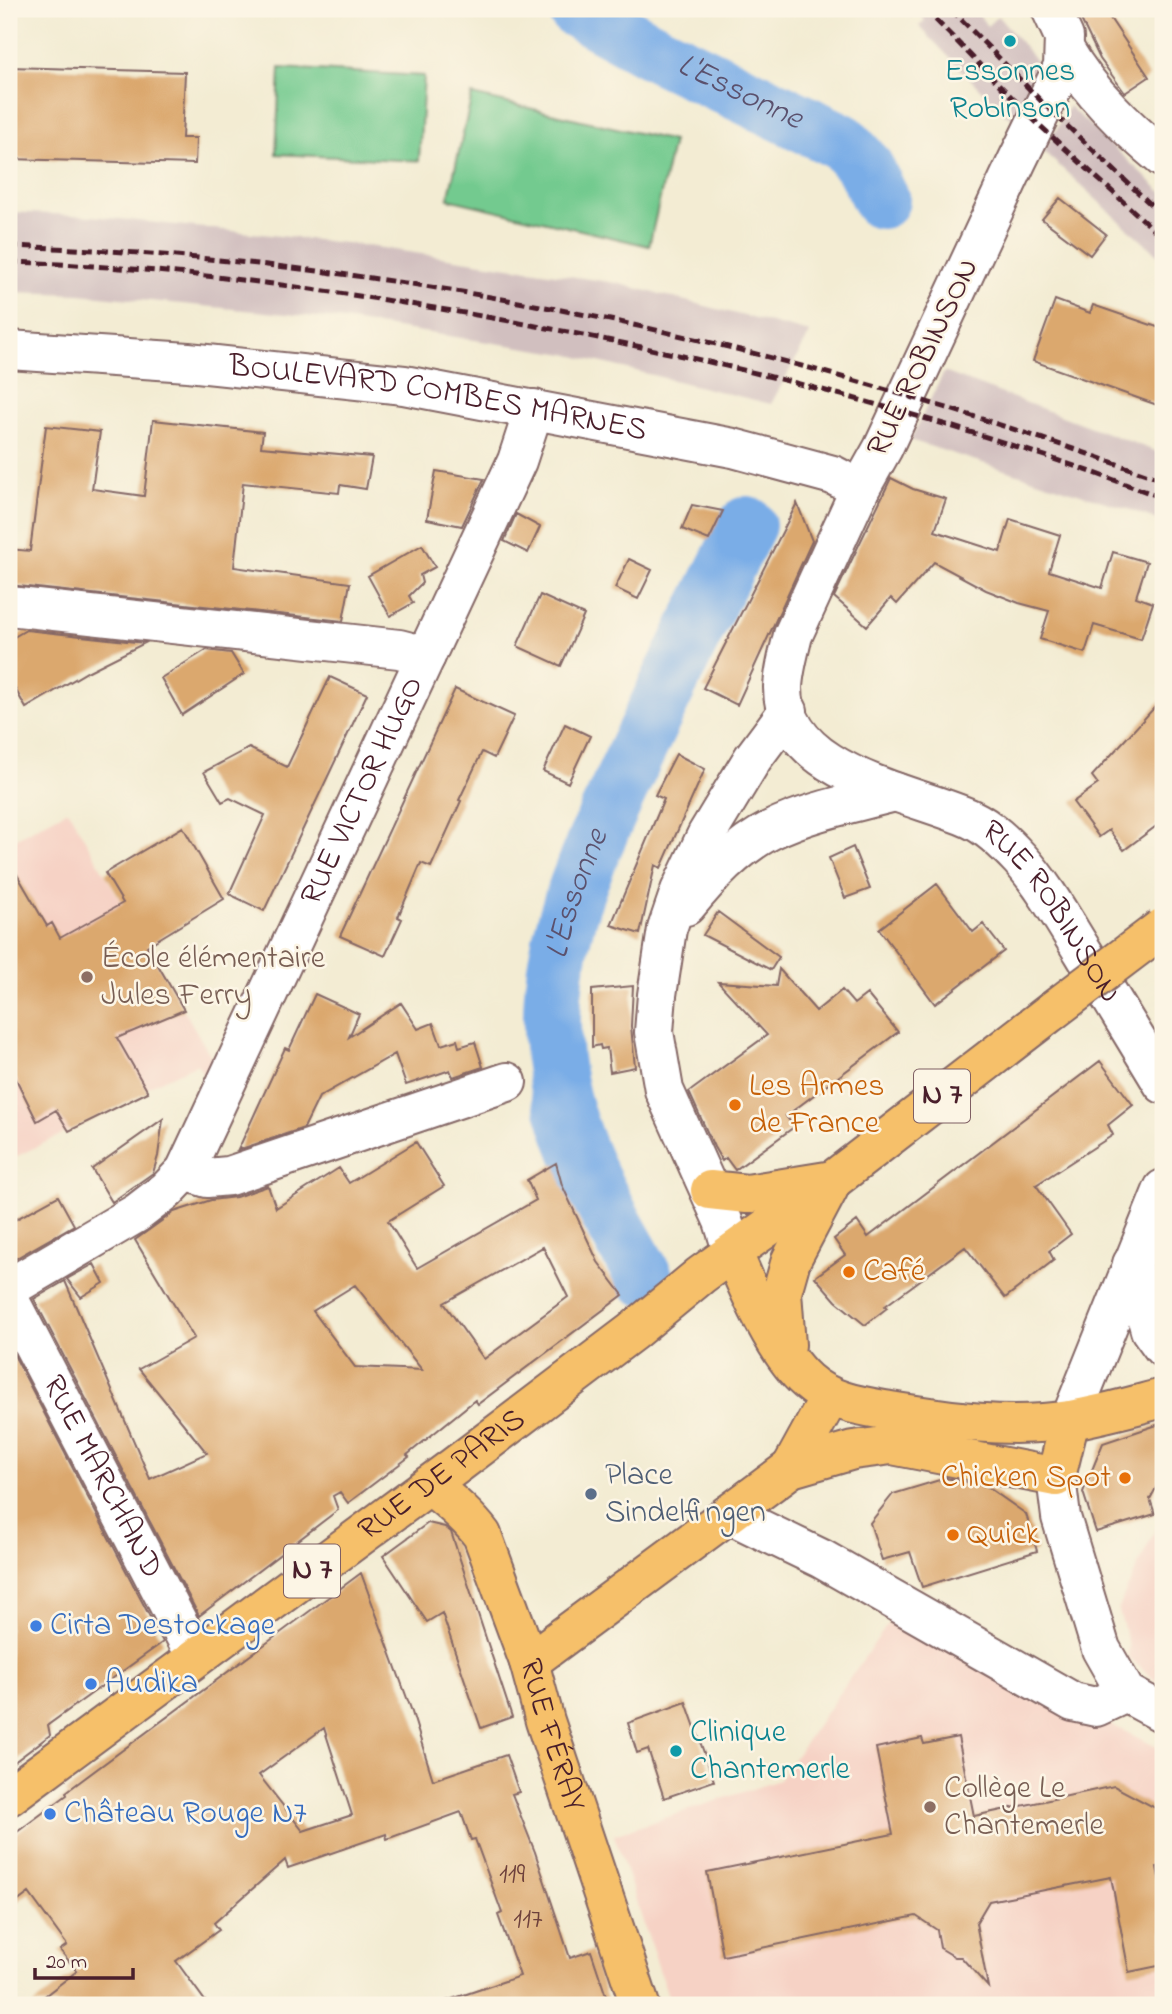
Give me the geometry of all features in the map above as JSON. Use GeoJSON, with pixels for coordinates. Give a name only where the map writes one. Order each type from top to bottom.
{"type":"FeatureCollection","features":[{"type":"Feature","properties":{"kind":"main road","name":"N 7"},"geometry":{"type":"LineString","coordinates":[[733,1253],[833,1180],[1162,928]]}},
{"type":"Feature","properties":{"kind":"main road"},"geometry":{"type":"LineString","coordinates":[[710,1190],[747,1194],[833,1180]]}},
{"type":"Feature","properties":{"kind":"main road"},"geometry":{"type":"LineString","coordinates":[[788,1360],[782,1293],[791,1261],[833,1180]]}},
{"type":"Feature","properties":{"kind":"main road"},"geometry":{"type":"LineString","coordinates":[[733,1253],[746,1283],[788,1360],[807,1381],[830,1397],[879,1409],[977,1424],[1070,1420],[1163,1398]]}},
{"type":"Feature","properties":{"kind":"main road","name":"RUE DE PARIS"},"geometry":{"type":"LineString","coordinates":[[9,1796],[429,1485],[733,1253]]}},
{"type":"Feature","properties":{"kind":"main road"},"geometry":{"type":"LineString","coordinates":[[791,1468],[830,1397]]}},
{"type":"Feature","properties":{"kind":"main road"},"geometry":{"type":"LineString","coordinates":[[529,1662],[791,1468],[853,1450],[892,1445],[1056,1477],[1070,1420]]}},
{"type":"Feature","properties":{"kind":"main road","name":"RUE FÉRAY"},"geometry":{"type":"LineString","coordinates":[[429,1485],[450,1500],[482,1535],[529,1662],[545,1721],[640,2005]]}},
{"type":"Feature","properties":{"kind":"street"},"geometry":{"type":"LineString","coordinates":[[1051,9],[1064,37],[1065,50],[1081,78],[1125,126],[1163,158]]}},
{"type":"Feature","properties":{"kind":"street","name":"RUE ROBINSON"},"geometry":{"type":"LineString","coordinates":[[1065,50],[1063,67],[883,448],[860,489],[793,635],[783,689],[796,730],[811,748],[831,765],[973,820],[999,838],[1022,861],[1046,892],[1163,1084]]}},
{"type":"Feature","properties":{"kind":"street","name":"BOULEVARD COMBES MARNES"},"geometry":{"type":"LineString","coordinates":[[9,350],[188,362],[404,385],[733,448],[833,475],[860,489]]}},
{"type":"Feature","properties":{"kind":"street","name":"RUE VICTOR HUGO"},"geometry":{"type":"LineString","coordinates":[[186,1171],[517,461],[534,409]]}},
{"type":"Feature","properties":{"kind":"street"},"geometry":{"type":"LineString","coordinates":[[9,606],[399,649],[426,656]]}},
{"type":"Feature","properties":{"kind":"street"},"geometry":{"type":"LineString","coordinates":[[733,1253],[710,1190],[664,1090],[654,1032],[657,995],[667,929],[680,891],[707,834],[753,758],[788,711]]}},
{"type":"Feature","properties":{"kind":"street"},"geometry":{"type":"LineString","coordinates":[[667,929],[725,863],[771,830],[808,816],[895,792]]}},
{"type":"Feature","properties":{"kind":"street"},"geometry":{"type":"LineString","coordinates":[[9,1288],[137,1213],[186,1171],[207,1178],[229,1176],[507,1082]]}},
{"type":"Feature","properties":{"kind":"street"},"geometry":{"type":"LineString","coordinates":[[1070,1420],[1163,1189]]}},
{"type":"Feature","properties":{"kind":"street"},"geometry":{"type":"LineString","coordinates":[[1132,1264],[1150,1330],[1163,1348]]}},
{"type":"Feature","properties":{"kind":"street","name":"RUE MARCHAND"},"geometry":{"type":"LineString","coordinates":[[9,1299],[196,1657]]}},
{"type":"Feature","properties":{"kind":"street"},"geometry":{"type":"LineString","coordinates":[[1056,1477],[1061,1517],[1101,1650],[1126,1693],[1163,1713]]}},
{"type":"Feature","properties":{"kind":"street"},"geometry":{"type":"LineString","coordinates":[[729,1514],[822,1559],[1073,1702],[1096,1707],[1126,1693]]}},
{"type":"Feature","properties":{"kind":"shaded area"},"geometry":{"type":"Polygon","coordinates":[[[914,9],[975,9],[987,26],[998,16],[1002,20],[1038,63],[1016,121],[1004,114],[919,26],[925,20],[914,9]]]}},
{"type":"Feature","properties":{"kind":"shaded area"},"geometry":{"type":"Polygon","coordinates":[[[1069,106],[1163,193],[1163,260],[1044,152],[1069,106]]]}},
{"type":"Feature","properties":{"kind":"shaded area"},"geometry":{"type":"Polygon","coordinates":[[[9,212],[91,216],[354,244],[616,283],[810,333],[771,404],[566,354],[337,319],[79,294],[9,292],[9,212]]]}},
{"type":"Feature","properties":{"kind":"shaded area"},"geometry":{"type":"Polygon","coordinates":[[[944,372],[1163,454],[1163,522],[910,440],[944,372]]]}},
{"type":"Feature","properties":{"kind":"shaded area","name":"École élémentaire Jules Ferry"},"geometry":{"type":"Polygon","coordinates":[[[68,810],[214,1062],[206,1078],[197,1064],[145,1088],[108,1112],[9,1160],[9,842],[68,810]]]}},
{"type":"Feature","properties":{"kind":"shaded area"},"geometry":{"type":"Polygon","coordinates":[[[1163,1513],[1163,1687],[1128,1657],[1129,1645],[1118,1608],[1163,1513]]]}},
{"type":"Feature","properties":{"kind":"shaded area","name":"Collège Le Chantemerle"},"geometry":{"type":"Polygon","coordinates":[[[892,1618],[1163,1750],[1163,2005],[671,2005],[614,1835],[779,1780],[892,1618]]]}},
{"type":"Feature","properties":{"kind":"green space"},"geometry":{"type":"Polygon","coordinates":[[[280,68],[424,76],[419,161],[276,154],[280,68]]]}},
{"type":"Feature","properties":{"kind":"green space"},"geometry":{"type":"Polygon","coordinates":[[[472,95],[673,141],[649,246],[448,199],[472,95]]]}},
{"type":"Feature","properties":{"kind":"building"},"geometry":{"type":"Polygon","coordinates":[[[1076,9],[1104,9],[1149,77],[1125,93],[1100,59],[1076,9]]]}},
{"type":"Feature","properties":{"kind":"building"},"geometry":{"type":"Polygon","coordinates":[[[9,67],[185,72],[182,138],[196,138],[195,164],[9,159],[9,67]]]}},
{"type":"Feature","properties":{"kind":"building"},"geometry":{"type":"Polygon","coordinates":[[[1060,198],[1106,234],[1090,255],[1042,219],[1060,198]]]}},
{"type":"Feature","properties":{"kind":"building"},"geometry":{"type":"Polygon","coordinates":[[[1055,300],[1090,313],[1093,305],[1163,329],[1163,407],[1033,361],[1055,300]]]}},
{"type":"Feature","properties":{"kind":"building"},"geometry":{"type":"Polygon","coordinates":[[[153,420],[263,432],[261,447],[372,457],[366,489],[340,485],[339,493],[243,483],[234,567],[350,583],[343,621],[9,585],[9,549],[30,551],[46,426],[100,432],[92,489],[144,496],[153,420]]]}},
{"type":"Feature","properties":{"kind":"building"},"geometry":{"type":"Polygon","coordinates":[[[436,471],[484,479],[462,526],[427,519],[436,471]]]}},
{"type":"Feature","properties":{"kind":"building"},"geometry":{"type":"Polygon","coordinates":[[[891,478],[913,489],[946,499],[935,531],[1000,552],[1010,519],[1060,535],[1049,571],[1102,588],[1113,552],[1147,562],[1136,597],[1153,603],[1141,639],[1094,625],[1085,653],[1040,639],[1049,611],[986,590],[934,562],[897,604],[891,598],[867,626],[834,597],[891,478]]]}},
{"type":"Feature","properties":{"kind":"building"},"geometry":{"type":"Polygon","coordinates":[[[797,503],[812,541],[737,705],[703,688],[797,503]]]}},
{"type":"Feature","properties":{"kind":"building"},"geometry":{"type":"Polygon","coordinates":[[[692,505],[723,511],[709,540],[682,529],[692,505]]]}},
{"type":"Feature","properties":{"kind":"building"},"geometry":{"type":"Polygon","coordinates":[[[516,514],[540,527],[528,553],[504,541],[516,514]]]}},
{"type":"Feature","properties":{"kind":"building"},"geometry":{"type":"Polygon","coordinates":[[[422,545],[435,567],[420,575],[422,583],[409,596],[413,603],[390,616],[368,576],[422,545]]]}},
{"type":"Feature","properties":{"kind":"building"},"geometry":{"type":"Polygon","coordinates":[[[629,559],[652,570],[638,599],[615,588],[629,559]]]}},
{"type":"Feature","properties":{"kind":"building"},"geometry":{"type":"Polygon","coordinates":[[[540,595],[584,615],[561,666],[517,646],[540,595]]]}},
{"type":"Feature","properties":{"kind":"building"},"geometry":{"type":"Polygon","coordinates":[[[26,630],[145,643],[87,672],[26,708],[9,678],[9,640],[26,630]]]}},
{"type":"Feature","properties":{"kind":"building"},"geometry":{"type":"Polygon","coordinates":[[[206,650],[231,653],[244,674],[182,715],[161,678],[206,650]]]}},
{"type":"Feature","properties":{"kind":"building"},"geometry":{"type":"Polygon","coordinates":[[[330,677],[367,694],[264,911],[229,894],[265,815],[230,798],[222,802],[204,772],[249,748],[287,767],[330,677]]]}},
{"type":"Feature","properties":{"kind":"building"},"geometry":{"type":"Polygon","coordinates":[[[455,689],[514,716],[494,758],[482,752],[431,867],[421,863],[398,917],[402,919],[385,956],[340,936],[455,689]]]}},
{"type":"Feature","properties":{"kind":"building"},"geometry":{"type":"Polygon","coordinates":[[[1163,698],[1163,821],[1124,850],[1109,830],[1099,837],[1073,802],[1098,784],[1092,776],[1163,698]]]}},
{"type":"Feature","properties":{"kind":"building"},"geometry":{"type":"Polygon","coordinates":[[[565,724],[590,736],[568,783],[543,771],[565,724]]]}},
{"type":"Feature","properties":{"kind":"building"},"geometry":{"type":"Polygon","coordinates":[[[676,754],[705,769],[661,868],[655,865],[640,934],[611,925],[664,799],[655,795],[676,754]]]}},
{"type":"Feature","properties":{"kind":"building","name":"École élémentaire Jules Ferry"},"geometry":{"type":"Polygon","coordinates":[[[183,827],[224,899],[147,946],[184,1010],[117,1038],[148,1092],[69,1131],[56,1110],[37,1121],[9,1065],[9,861],[47,926],[52,923],[60,938],[123,903],[105,873],[183,827]]]}},
{"type":"Feature","properties":{"kind":"building"},"geometry":{"type":"Polygon","coordinates":[[[853,847],[870,889],[845,898],[829,858],[853,847]]]}},
{"type":"Feature","properties":{"kind":"building"},"geometry":{"type":"Polygon","coordinates":[[[937,884],[973,932],[983,924],[1004,951],[935,1004],[879,929],[937,884]]]}},
{"type":"Feature","properties":{"kind":"building"},"geometry":{"type":"Polygon","coordinates":[[[718,912],[779,957],[771,970],[703,935],[718,912]]]}},
{"type":"Feature","properties":{"kind":"building"},"geometry":{"type":"Polygon","coordinates":[[[779,969],[816,1011],[842,990],[854,1004],[867,994],[898,1032],[786,1116],[794,1127],[735,1170],[726,1158],[722,1161],[689,1092],[767,1035],[718,982],[776,986],[779,969]]]}},
{"type":"Feature","properties":{"kind":"building"},"geometry":{"type":"Polygon","coordinates":[[[633,986],[631,1026],[635,1067],[610,1072],[607,1048],[601,1049],[600,1045],[592,1047],[592,990],[633,986]]]}},
{"type":"Feature","properties":{"kind":"building"},"geometry":{"type":"Polygon","coordinates":[[[315,994],[359,1014],[349,1037],[401,1003],[418,1029],[433,1023],[441,1045],[457,1040],[459,1047],[475,1042],[483,1067],[453,1077],[450,1070],[406,1085],[395,1054],[319,1097],[304,1128],[238,1150],[285,1048],[289,1050],[315,994]]]}},
{"type":"Feature","properties":{"kind":"building"},"geometry":{"type":"Polygon","coordinates":[[[1100,1061],[1133,1105],[1108,1125],[1113,1135],[1036,1185],[1071,1234],[1049,1251],[1054,1260],[1005,1298],[965,1247],[885,1306],[887,1308],[865,1325],[836,1301],[815,1277],[845,1255],[834,1239],[857,1221],[868,1237],[1100,1061]]]}},
{"type":"Feature","properties":{"kind":"building"},"geometry":{"type":"Polygon","coordinates":[[[163,1119],[153,1173],[112,1202],[92,1169],[163,1119]]]}},
{"type":"Feature","properties":{"kind":"building"},"geometry":{"type":"Polygon","coordinates":[[[416,1142],[444,1186],[388,1221],[417,1268],[536,1200],[527,1180],[556,1163],[562,1185],[598,1262],[623,1295],[478,1404],[475,1400],[407,1455],[409,1457],[348,1503],[340,1492],[333,1496],[338,1510],[199,1616],[34,1299],[65,1281],[150,1479],[207,1453],[139,1369],[194,1338],[135,1240],[174,1212],[211,1200],[236,1197],[268,1186],[276,1208],[339,1168],[349,1183],[416,1142]],[[543,1247],[444,1303],[484,1359],[568,1297],[543,1247]],[[355,1285],[313,1311],[355,1367],[422,1370],[355,1285]]]}},
{"type":"Feature","properties":{"kind":"building"},"geometry":{"type":"Polygon","coordinates":[[[58,1196],[74,1225],[13,1260],[9,1252],[9,1223],[58,1196]]]}},
{"type":"Feature","properties":{"kind":"building"},"geometry":{"type":"Polygon","coordinates":[[[94,1264],[104,1283],[81,1297],[67,1279],[94,1264]]]}},
{"type":"Feature","properties":{"kind":"building"},"geometry":{"type":"Polygon","coordinates":[[[13,1353],[163,1642],[48,1725],[50,1735],[9,1766],[9,1355],[13,1353]]]}},
{"type":"Feature","properties":{"kind":"building","name":"Chicken Spot"},"geometry":{"type":"Polygon","coordinates":[[[1163,1423],[1163,1475],[1150,1499],[1155,1514],[1096,1532],[1083,1492],[1103,1443],[1163,1423]]]}},
{"type":"Feature","properties":{"kind":"building","name":"Quick"},"geometry":{"type":"Polygon","coordinates":[[[946,1478],[986,1486],[1026,1514],[1037,1551],[922,1587],[910,1552],[882,1560],[870,1523],[893,1494],[946,1478]]]}},
{"type":"Feature","properties":{"kind":"building"},"geometry":{"type":"Polygon","coordinates":[[[428,1523],[445,1527],[451,1532],[512,1717],[481,1728],[442,1613],[427,1622],[383,1556],[428,1523]]]}},
{"type":"Feature","properties":{"kind":"building"},"geometry":{"type":"Polygon","coordinates":[[[361,1573],[411,1709],[433,1780],[506,1755],[519,1792],[512,1794],[535,1852],[570,1958],[591,1951],[609,2005],[447,2005],[446,2001],[520,1976],[498,1915],[502,1913],[475,1839],[471,1840],[461,1812],[387,1839],[386,1834],[288,1868],[285,1860],[214,1923],[219,1930],[176,1961],[208,2005],[33,2005],[77,1971],[60,1950],[67,1945],[29,1893],[9,1908],[9,1838],[67,1795],[66,1792],[361,1573]],[[324,1728],[259,1775],[303,1831],[352,1815],[324,1728]]]}},
{"type":"Feature","properties":{"kind":"building","name":"Clinique Chantemerle"},"geometry":{"type":"Polygon","coordinates":[[[686,1702],[714,1781],[664,1798],[648,1749],[637,1753],[628,1723],[686,1702]]]}},
{"type":"Feature","properties":{"kind":"building"},"geometry":{"type":"Polygon","coordinates":[[[958,1737],[974,1816],[1114,1786],[1163,1812],[1163,1866],[1157,1867],[1163,1898],[1163,1965],[1129,1972],[1111,1877],[989,1901],[976,1923],[988,1987],[961,1957],[955,1957],[940,1948],[937,1930],[916,1916],[723,1956],[707,1872],[893,1834],[876,1748],[922,1738],[924,1744],[958,1737]]]}},
{"type":"Feature","properties":{"kind":"waterway","name":"L'Essonne"},"geometry":{"type":"LineString","coordinates":[[576,9],[649,49],[842,142],[864,166],[881,200]]}},
{"type":"Feature","properties":{"kind":"waterway","name":"L'Essonne"},"geometry":{"type":"LineString","coordinates":[[644,1277],[601,1199],[566,1117],[554,1058],[554,981],[569,911],[595,843],[655,711],[747,525]]}},
{"type":"Feature","properties":{"kind":"railway"},"geometry":{"type":"LineString","coordinates":[[925,9],[1036,122],[1163,238]]}},
{"type":"Feature","properties":{"kind":"railway"},"geometry":{"type":"LineString","coordinates":[[951,9],[1045,105],[1163,216]]}},
{"type":"Feature","properties":{"kind":"railway"},"geometry":{"type":"LineString","coordinates":[[9,246],[203,258],[301,269],[399,282],[593,316],[689,337],[879,388],[1022,432],[1163,480]]}},
{"type":"Feature","properties":{"kind":"railway"},"geometry":{"type":"LineString","coordinates":[[9,262],[111,267],[264,283],[416,305],[606,340],[700,360],[888,408],[1072,465],[1163,498]]}},
{"type":"Feature","properties":{"kind":"place","name":"Essonnes Robinson"},"geometry":{"type":"Point","coordinates":[1010,41]}},
{"type":"Feature","properties":{"kind":"place","name":"École élémentaire Jules Ferry"},"geometry":{"type":"Point","coordinates":[87,977]}},
{"type":"Feature","properties":{"kind":"place","name":"Les Armes de France"},"geometry":{"type":"Point","coordinates":[735,1105]}},
{"type":"Feature","properties":{"kind":"place","name":"Café"},"geometry":{"type":"Point","coordinates":[849,1272]}},
{"type":"Feature","properties":{"kind":"place","name":"Chicken Spot"},"geometry":{"type":"Point","coordinates":[1125,1478]}},
{"type":"Feature","properties":{"kind":"place","name":"Place Sindelfingen"},"geometry":{"type":"Point","coordinates":[591,1494]}},
{"type":"Feature","properties":{"kind":"place","name":"Quick"},"geometry":{"type":"Point","coordinates":[953,1535]}},
{"type":"Feature","properties":{"kind":"place","name":"Cirta Destockage"},"geometry":{"type":"Point","coordinates":[36,1626]}},
{"type":"Feature","properties":{"kind":"place","name":"Audika"},"geometry":{"type":"Point","coordinates":[91,1684]}},
{"type":"Feature","properties":{"kind":"place","name":"Clinique Chantemerle"},"geometry":{"type":"Point","coordinates":[676,1751]}},
{"type":"Feature","properties":{"kind":"place","name":"Collège Le Chantemerle"},"geometry":{"type":"Point","coordinates":[930,1807]}},
{"type":"Feature","properties":{"kind":"place","name":"Château Rouge N7"},"geometry":{"type":"Point","coordinates":[50,1814]}}]}
